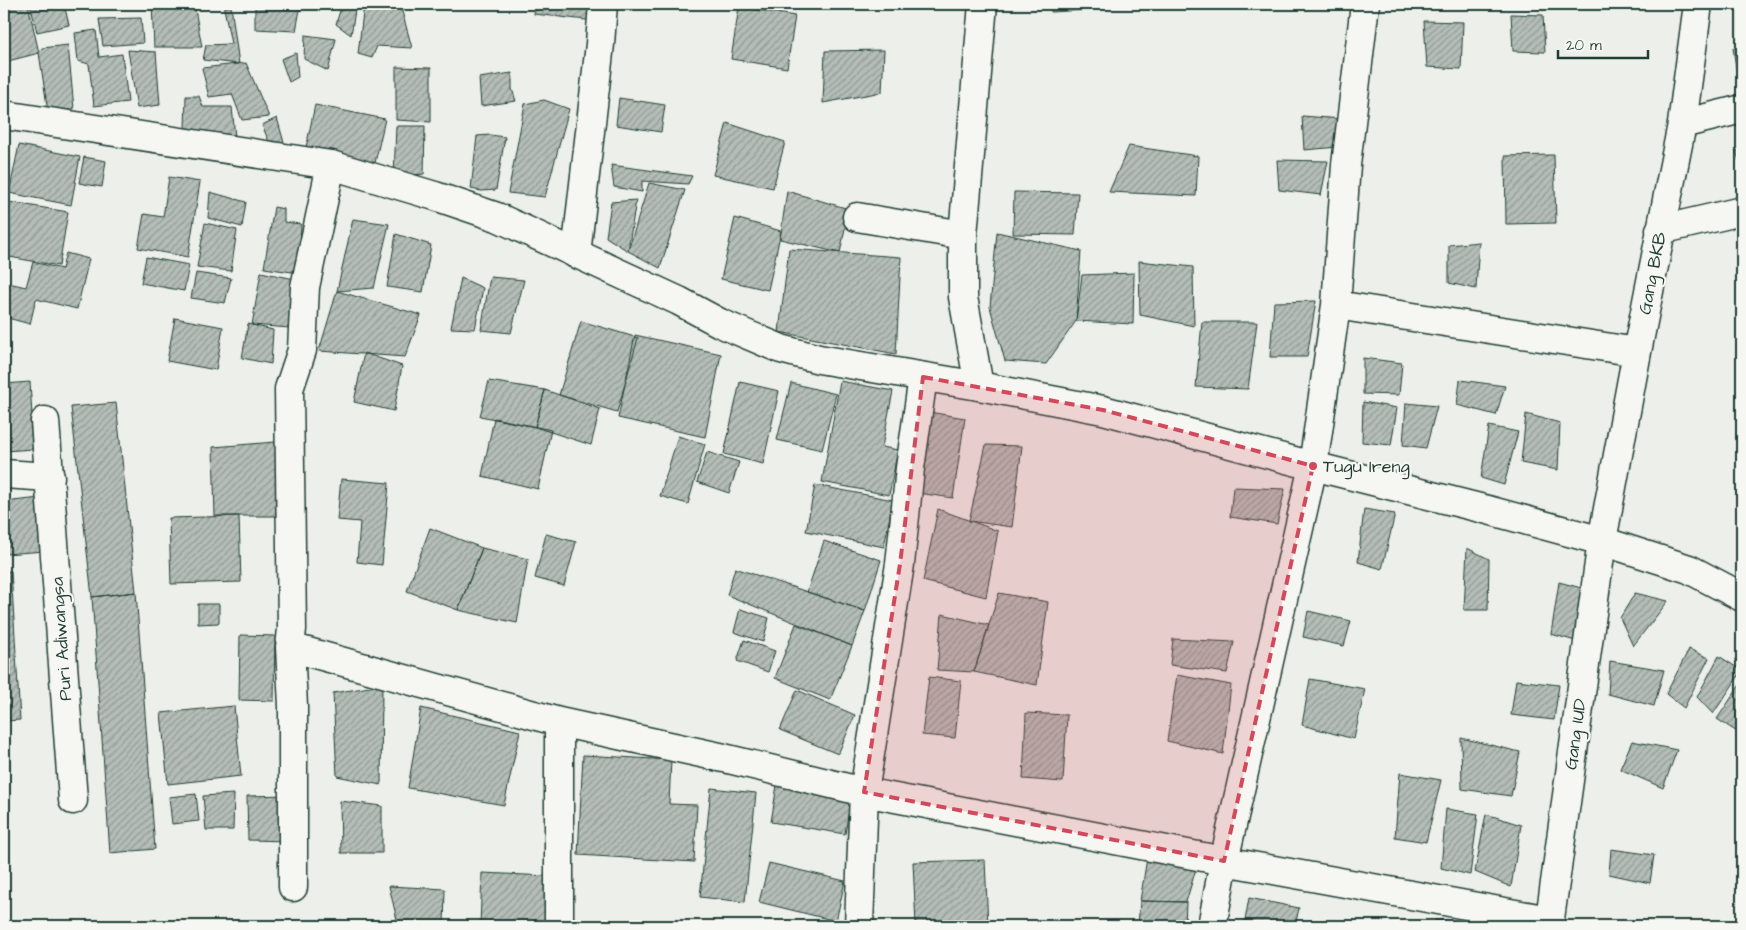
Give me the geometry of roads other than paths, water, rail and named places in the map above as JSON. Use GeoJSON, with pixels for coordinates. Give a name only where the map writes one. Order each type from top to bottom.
{"type":"FeatureCollection","features":[{"type":"Feature","properties":{"kind":"street"},"geometry":{"type":"LineString","coordinates":[[576,254],[603,4]]}},
{"type":"Feature","properties":{"kind":"street"},"geometry":{"type":"LineString","coordinates":[[979,386],[963,297],[963,235],[983,4]]}},
{"type":"Feature","properties":{"kind":"street"},"geometry":{"type":"LineString","coordinates":[[1212,926],[1224,861],[1313,466],[1336,305],[1346,165],[1365,4]]}},
{"type":"Feature","properties":{"kind":"street","name":"Gang BKB"},"geometry":{"type":"LineString","coordinates":[[1602,541],[1660,230],[1682,124],[1698,4]]}},
{"type":"Feature","properties":{"kind":"street"},"geometry":{"type":"LineString","coordinates":[[1682,124],[1742,109]]}},
{"type":"Feature","properties":{"kind":"street"},"geometry":{"type":"LineString","coordinates":[[4,114],[331,165],[435,196],[497,218],[679,301],[732,329],[781,350],[819,359],[979,386],[1103,410],[1602,541],[1689,569],[1742,597]]}},
{"type":"Feature","properties":{"kind":"street"},"geometry":{"type":"LineString","coordinates":[[293,887],[294,706],[290,647],[292,629],[289,389],[302,350],[305,287],[331,165]]}},
{"type":"Feature","properties":{"kind":"street"},"geometry":{"type":"LineString","coordinates":[[1660,230],[1742,210]]}},
{"type":"Feature","properties":{"kind":"street"},"geometry":{"type":"LineString","coordinates":[[857,217],[963,235]]}},
{"type":"Feature","properties":{"kind":"street"},"geometry":{"type":"LineString","coordinates":[[1336,305],[1637,352]]}},
{"type":"Feature","properties":{"kind":"street"},"geometry":{"type":"LineString","coordinates":[[859,926],[864,792],[900,564],[910,468],[923,376]]}},
{"type":"Feature","properties":{"kind":"street","name":"Puri Adiwangsa"},"geometry":{"type":"LineString","coordinates":[[45,421],[73,800]]}},
{"type":"Feature","properties":{"kind":"street"},"geometry":{"type":"LineString","coordinates":[[4,474],[50,477]]}},
{"type":"Feature","properties":{"kind":"street","name":"Gang IUD"},"geometry":{"type":"LineString","coordinates":[[1549,923],[1602,541]]}},
{"type":"Feature","properties":{"kind":"street"},"geometry":{"type":"LineString","coordinates":[[290,647],[559,722],[714,755],[864,792],[1549,923]]}},
{"type":"Feature","properties":{"kind":"street"},"geometry":{"type":"LineString","coordinates":[[559,722],[559,926]]}},
{"type":"Feature","properties":{"kind":"place","name":"Tugu Ireng"},"geometry":{"type":"Point","coordinates":[1313,466]}}]}
